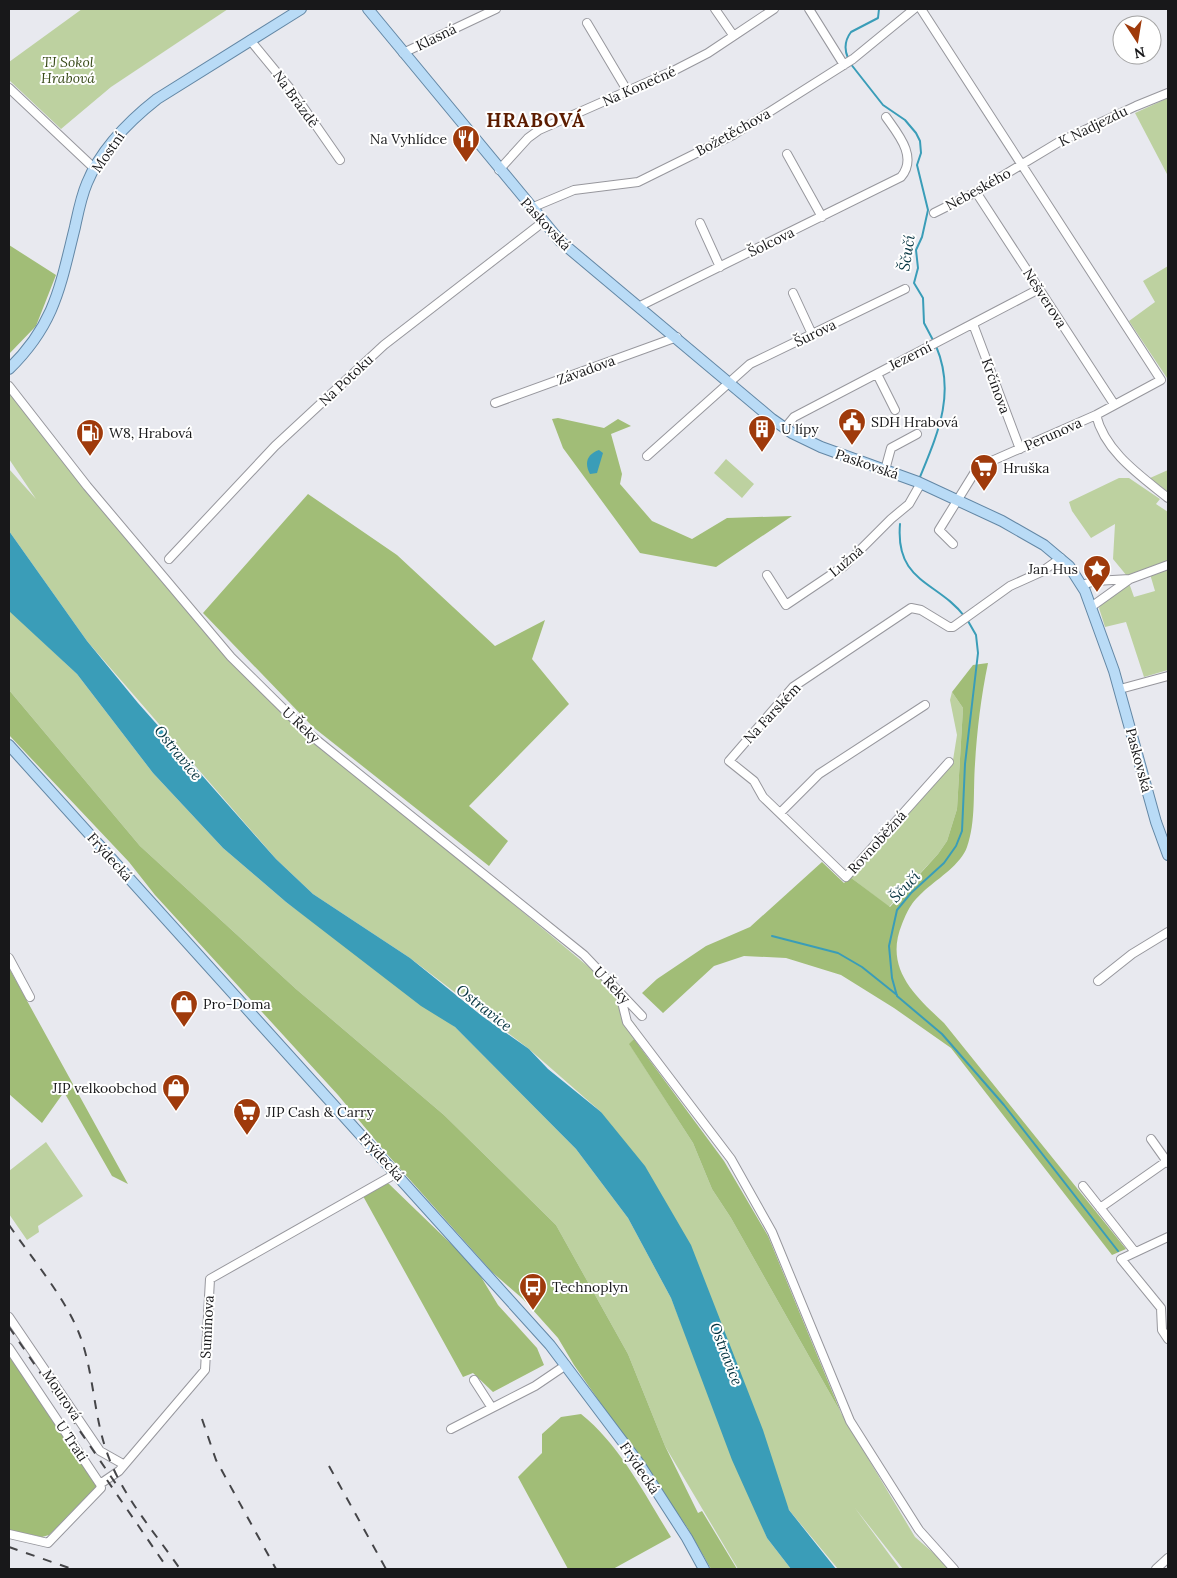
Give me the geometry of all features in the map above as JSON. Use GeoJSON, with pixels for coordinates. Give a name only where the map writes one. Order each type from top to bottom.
{"type":"FeatureCollection","features":[{"type":"Feature","properties":{"kind":"main road","name":"Mostní"},"geometry":{"type":"LineString","coordinates":[[9,368],[39,335],[49,316],[57,297],[87,183],[112,144],[137,116],[188,78],[301,9]]}},
{"type":"Feature","properties":{"kind":"main road","name":"Paskovská"},"geometry":{"type":"LineString","coordinates":[[368,9],[499,170],[564,246],[640,306],[728,383],[785,428],[821,447],[921,483],[958,500],[1033,538],[1061,558],[1082,586],[1091,607],[1120,689],[1151,806],[1168,855]]}},
{"type":"Feature","properties":{"kind":"main road","name":"Frýdecká"},"geometry":{"type":"LineString","coordinates":[[9,745],[210,970],[496,1283],[566,1365],[638,1462],[687,1538],[704,1569]]}},
{"type":"Feature","properties":{"kind":"street","name":"Klasná"},"geometry":{"type":"LineString","coordinates":[[403,53],[496,9]]}},
{"type":"Feature","properties":{"kind":"street"},"geometry":{"type":"LineString","coordinates":[[716,9],[733,35]]}},
{"type":"Feature","properties":{"kind":"street","name":"Na Konečné"},"geometry":{"type":"LineString","coordinates":[[499,170],[533,133],[675,70],[774,9]]}},
{"type":"Feature","properties":{"kind":"street"},"geometry":{"type":"LineString","coordinates":[[808,9],[845,64]]}},
{"type":"Feature","properties":{"kind":"street","name":"Božetěchova"},"geometry":{"type":"LineString","coordinates":[[531,208],[574,190],[638,182],[733,135],[853,59],[914,9]]}},
{"type":"Feature","properties":{"kind":"street"},"geometry":{"type":"LineString","coordinates":[[921,9],[1021,164]]}},
{"type":"Feature","properties":{"kind":"street"},"geometry":{"type":"LineString","coordinates":[[587,23],[628,92]]}},
{"type":"Feature","properties":{"kind":"street","name":"Na Brázdě"},"geometry":{"type":"LineString","coordinates":[[250,40],[292,91],[340,160]]}},
{"type":"Feature","properties":{"kind":"street"},"geometry":{"type":"LineString","coordinates":[[9,88],[95,169]]}},
{"type":"Feature","properties":{"kind":"street","name":"K Nadjezdu"},"geometry":{"type":"LineString","coordinates":[[1021,164],[1059,142],[1168,93]]}},
{"type":"Feature","properties":{"kind":"street","name":"Šolcova"},"geometry":{"type":"LineString","coordinates":[[640,306],[901,177],[906,171],[908,156],[902,139],[886,117]]}},
{"type":"Feature","properties":{"kind":"street"},"geometry":{"type":"LineString","coordinates":[[787,154],[822,217]]}},
{"type":"Feature","properties":{"kind":"street","name":"Nebeského"},"geometry":{"type":"LineString","coordinates":[[934,213],[976,192],[1021,164]]}},
{"type":"Feature","properties":{"kind":"street","name":"Perunova"},"geometry":{"type":"LineString","coordinates":[[953,544],[939,530],[978,467],[1096,415],[1161,380],[1021,164]]}},
{"type":"Feature","properties":{"kind":"street","name":"Nešverova"},"geometry":{"type":"LineString","coordinates":[[976,192],[1114,404]]}},
{"type":"Feature","properties":{"kind":"street","name":"Na Potoku"},"geometry":{"type":"LineString","coordinates":[[169,559],[275,446],[384,344],[543,222]]}},
{"type":"Feature","properties":{"kind":"street"},"geometry":{"type":"LineString","coordinates":[[700,223],[720,267]]}},
{"type":"Feature","properties":{"kind":"street","name":"Šurova"},"geometry":{"type":"LineString","coordinates":[[728,383],[750,364],[905,289]]}},
{"type":"Feature","properties":{"kind":"street","name":"Jezerní"},"geometry":{"type":"LineString","coordinates":[[785,428],[794,417],[1039,289]]}},
{"type":"Feature","properties":{"kind":"street"},"geometry":{"type":"LineString","coordinates":[[793,293],[812,334]]}},
{"type":"Feature","properties":{"kind":"street","name":"Krčínova"},"geometry":{"type":"LineString","coordinates":[[973,324],[1020,448]]}},
{"type":"Feature","properties":{"kind":"street","name":"Závadova"},"geometry":{"type":"LineString","coordinates":[[495,403],[677,337]]}},
{"type":"Feature","properties":{"kind":"street"},"geometry":{"type":"LineString","coordinates":[[877,374],[895,410]]}},
{"type":"Feature","properties":{"kind":"street"},"geometry":{"type":"LineString","coordinates":[[647,456],[728,383]]}},
{"type":"Feature","properties":{"kind":"street","name":"U Řeky"},"geometry":{"type":"LineString","coordinates":[[9,386],[87,486],[231,657],[308,733],[584,955],[642,1016]]}},
{"type":"Feature","properties":{"kind":"street"},"geometry":{"type":"LineString","coordinates":[[1096,415],[1116,452],[1134,471],[1168,498]]}},
{"type":"Feature","properties":{"kind":"street"},"geometry":{"type":"LineString","coordinates":[[884,470],[891,448],[917,434]]}},
{"type":"Feature","properties":{"kind":"street","name":"Lužná"},"geometry":{"type":"LineString","coordinates":[[767,575],[786,605],[844,566],[909,504],[921,483]]}},
{"type":"Feature","properties":{"kind":"street","name":"Na Farském"},"geometry":{"type":"LineString","coordinates":[[780,813],[763,797],[754,780],[728,761],[793,687],[911,608],[921,610],[949,627],[953,627],[967,619],[1010,586],[1041,572],[1061,558]]}},
{"type":"Feature","properties":{"kind":"street"},"geometry":{"type":"LineString","coordinates":[[1091,607],[1130,579],[1168,565]]}},
{"type":"Feature","properties":{"kind":"street"},"geometry":{"type":"LineString","coordinates":[[1082,586],[1095,581],[1130,579]]}},
{"type":"Feature","properties":{"kind":"street"},"geometry":{"type":"LineString","coordinates":[[1120,689],[1168,676]]}},
{"type":"Feature","properties":{"kind":"street"},"geometry":{"type":"LineString","coordinates":[[780,813],[832,764],[925,705]]}},
{"type":"Feature","properties":{"kind":"street","name":"Rovnoběžná"},"geometry":{"type":"LineString","coordinates":[[780,813],[846,877],[949,762]]}},
{"type":"Feature","properties":{"kind":"street"},"geometry":{"type":"LineString","coordinates":[[1098,981],[1132,954],[1168,932]]}},
{"type":"Feature","properties":{"kind":"street"},"geometry":{"type":"LineString","coordinates":[[9,958],[30,997]]}},
{"type":"Feature","properties":{"kind":"street"},"geometry":{"type":"LineString","coordinates":[[620,993],[627,1022],[731,1159],[772,1232],[850,1421],[919,1530],[954,1569]]}},
{"type":"Feature","properties":{"kind":"street"},"geometry":{"type":"LineString","coordinates":[[1100,1208],[1167,1162],[1151,1140]]}},
{"type":"Feature","properties":{"kind":"street","name":"Sumínova"},"geometry":{"type":"LineString","coordinates":[[101,1486],[118,1472],[205,1370],[210,1279],[397,1173]]}},
{"type":"Feature","properties":{"kind":"street"},"geometry":{"type":"LineString","coordinates":[[1083,1186],[1135,1252]]}},
{"type":"Feature","properties":{"kind":"street"},"geometry":{"type":"LineString","coordinates":[[1168,1237],[1120,1259],[1161,1308],[1162,1330],[1168,1339]]}},
{"type":"Feature","properties":{"kind":"street","name":"Mourová"},"geometry":{"type":"LineString","coordinates":[[9,1317],[100,1451],[123,1464]]}},
{"type":"Feature","properties":{"kind":"street","name":"U Trati"},"geometry":{"type":"LineString","coordinates":[[9,1348],[101,1486]]}},
{"type":"Feature","properties":{"kind":"street"},"geometry":{"type":"LineString","coordinates":[[451,1429],[529,1390],[566,1365]]}},
{"type":"Feature","properties":{"kind":"street"},"geometry":{"type":"LineString","coordinates":[[474,1380],[492,1408]]}},
{"type":"Feature","properties":{"kind":"street"},"geometry":{"type":"LineString","coordinates":[[9,1534],[48,1543],[101,1486]]}},
{"type":"Feature","properties":{"kind":"street"},"geometry":{"type":"LineString","coordinates":[[1156,1569],[1168,1558]]}},
{"type":"Feature","properties":{"kind":"green space","name":"TJ Sokol Hrabová"},"geometry":{"type":"Polygon","coordinates":[[[82,9],[228,9],[111,87],[61,129],[9,80],[9,62],[82,9]]]}},
{"type":"Feature","properties":{"kind":"green space"},"geometry":{"type":"Polygon","coordinates":[[[1168,98],[1168,176],[1135,113],[1168,98]]]}},
{"type":"Feature","properties":{"kind":"green space"},"geometry":{"type":"Polygon","coordinates":[[[9,245],[56,275],[36,326],[9,354],[9,245]]]}},
{"type":"Feature","properties":{"kind":"green space"},"geometry":{"type":"Polygon","coordinates":[[[1168,266],[1167,378],[1129,321],[1155,302],[1143,281],[1168,266]]]}},
{"type":"Feature","properties":{"kind":"green space"},"geometry":{"type":"Polygon","coordinates":[[[9,391],[231,657],[308,733],[620,993],[618,1003],[637,1027],[634,1039],[630,1045],[693,1143],[712,1189],[731,1218],[841,1413],[915,1537],[952,1569],[903,1569],[855,1508],[900,1569],[838,1569],[789,1510],[601,1112],[529,1049],[410,958],[313,894],[276,859],[87,641],[9,531],[9,469],[36,499],[9,459],[9,391]]]}},
{"type":"Feature","properties":{"kind":"green space"},"geometry":{"type":"Polygon","coordinates":[[[558,418],[604,428],[618,419],[631,426],[611,434],[622,474],[620,484],[652,521],[692,539],[727,518],[792,516],[716,567],[640,553],[563,448],[552,419],[558,418]]]}},
{"type":"Feature","properties":{"kind":"green space"},"geometry":{"type":"Polygon","coordinates":[[[726,459],[754,484],[742,498],[714,473],[726,459]]]}},
{"type":"Feature","properties":{"kind":"green space"},"geometry":{"type":"Polygon","coordinates":[[[1168,470],[1168,492],[1150,478],[1168,470]]]}},
{"type":"Feature","properties":{"kind":"green space"},"geometry":{"type":"Polygon","coordinates":[[[1119,478],[1129,478],[1160,499],[1156,504],[1168,512],[1168,562],[1127,576],[1113,559],[1115,524],[1091,538],[1072,511],[1069,502],[1119,478]]]}},
{"type":"Feature","properties":{"kind":"green space"},"geometry":{"type":"Polygon","coordinates":[[[308,494],[397,555],[495,646],[545,620],[532,659],[569,704],[469,806],[508,841],[489,866],[313,727],[203,613],[308,494]]]}},
{"type":"Feature","properties":{"kind":"green space"},"geometry":{"type":"Polygon","coordinates":[[[1168,568],[1168,670],[1144,677],[1126,622],[1105,627],[1099,608],[1103,602],[1129,583],[1134,597],[1155,591],[1150,574],[1168,568]]]}},
{"type":"Feature","properties":{"kind":"green space"},"geometry":{"type":"Polygon","coordinates":[[[9,610],[77,674],[153,773],[223,848],[286,902],[455,1027],[576,1149],[628,1218],[671,1298],[767,1538],[791,1569],[738,1569],[665,1446],[628,1354],[556,1225],[444,1115],[296,989],[140,846],[9,690],[9,610]]]}},
{"type":"Feature","properties":{"kind":"green space"},"geometry":{"type":"Polygon","coordinates":[[[988,663],[978,726],[973,817],[970,837],[960,859],[925,890],[909,909],[897,940],[899,967],[913,991],[944,1023],[1126,1249],[1112,1255],[951,1048],[894,1008],[841,975],[786,958],[744,956],[714,966],[663,1013],[642,993],[657,979],[706,946],[750,927],[822,862],[844,883],[850,877],[890,907],[938,854],[947,841],[957,809],[963,708],[952,692],[973,665],[988,663]]]}},
{"type":"Feature","properties":{"kind":"green space"},"geometry":{"type":"Polygon","coordinates":[[[9,690],[140,846],[296,989],[444,1115],[556,1225],[628,1354],[665,1446],[698,1513],[702,1511],[737,1569],[711,1569],[687,1527],[574,1365],[558,1338],[523,1299],[492,1272],[387,1154],[338,1095],[155,895],[129,862],[9,735],[9,690]]]}},
{"type":"Feature","properties":{"kind":"green space"},"geometry":{"type":"Polygon","coordinates":[[[952,692],[963,708],[957,809],[947,841],[938,854],[889,907],[850,877],[953,760],[957,735],[950,700],[952,692]]]}},
{"type":"Feature","properties":{"kind":"green space"},"geometry":{"type":"Polygon","coordinates":[[[9,968],[128,1184],[112,1176],[64,1092],[42,1123],[9,1094],[9,968]]]}},
{"type":"Feature","properties":{"kind":"green space"},"geometry":{"type":"Polygon","coordinates":[[[634,1039],[724,1161],[768,1236],[841,1413],[731,1218],[712,1189],[693,1143],[629,1044],[634,1039]]]}},
{"type":"Feature","properties":{"kind":"green space"},"geometry":{"type":"Polygon","coordinates":[[[46,1142],[83,1196],[38,1226],[39,1232],[27,1240],[9,1214],[9,1171],[46,1142]]]}},
{"type":"Feature","properties":{"kind":"green space"},"geometry":{"type":"Polygon","coordinates":[[[388,1183],[475,1267],[498,1305],[537,1348],[544,1365],[493,1392],[473,1373],[463,1377],[363,1196],[388,1183]]]}},
{"type":"Feature","properties":{"kind":"green space"},"geometry":{"type":"Polygon","coordinates":[[[9,1355],[97,1486],[49,1535],[42,1537],[9,1530],[9,1355]]]}},
{"type":"Feature","properties":{"kind":"green space"},"geometry":{"type":"Polygon","coordinates":[[[581,1414],[595,1426],[620,1455],[671,1537],[613,1569],[568,1569],[518,1477],[542,1453],[542,1434],[561,1417],[581,1414]]]}},
{"type":"Feature","properties":{"kind":"water"},"geometry":{"type":"Polygon","coordinates":[[[599,450],[603,453],[597,473],[590,474],[587,466],[589,456],[599,450]]]}},
{"type":"Feature","properties":{"kind":"water","name":"Ostravice"},"geometry":{"type":"Polygon","coordinates":[[[9,531],[87,641],[138,703],[276,859],[313,894],[410,958],[482,1016],[529,1049],[548,1069],[601,1112],[645,1166],[691,1245],[763,1430],[789,1510],[836,1569],[791,1569],[767,1538],[732,1460],[671,1298],[628,1218],[576,1149],[455,1027],[421,1006],[286,902],[223,848],[153,773],[77,674],[9,611],[9,531]]]}},
{"type":"Feature","properties":{"kind":"waterway","name":"Ščučí"},"geometry":{"type":"LineString","coordinates":[[848,58],[846,51],[847,38],[851,32],[878,18],[879,9]]}},
{"type":"Feature","properties":{"kind":"waterway","name":"Ščučí"},"geometry":{"type":"LineString","coordinates":[[850,63],[883,105],[905,120],[920,141],[921,153],[917,165],[928,210],[922,237],[916,250],[918,268],[914,283],[923,298],[924,323],[934,342]]}},
{"type":"Feature","properties":{"kind":"waterway","name":"Ščučí"},"geometry":{"type":"LineString","coordinates":[[920,477],[938,429],[944,397],[942,363],[936,346]]}},
{"type":"Feature","properties":{"kind":"waterway","name":"Ščučí"},"geometry":{"type":"LineString","coordinates":[[900,524],[900,543],[904,558],[911,570],[954,605],[965,617]]}},
{"type":"Feature","properties":{"kind":"waterway","name":"Ščučí"},"geometry":{"type":"LineString","coordinates":[[968,621],[976,635],[978,653],[965,764],[962,831],[956,846],[944,863],[911,893],[897,910],[889,946],[892,978],[897,996],[942,1034],[1004,1105],[1118,1251]]}},
{"type":"Feature","properties":{"kind":"waterway"},"geometry":{"type":"LineString","coordinates":[[772,936],[838,953],[862,967],[897,995]]}},
{"type":"Feature","properties":{"kind":"railway"},"geometry":{"type":"LineString","coordinates":[[9,1225],[53,1287],[76,1326],[87,1358],[103,1442],[115,1473],[141,1515],[180,1569]]}},
{"type":"Feature","properties":{"kind":"railway"},"geometry":{"type":"LineString","coordinates":[[9,1327],[116,1484]]}},
{"type":"Feature","properties":{"kind":"railway"},"geometry":{"type":"LineString","coordinates":[[202,1419],[216,1460],[276,1569]]}},
{"type":"Feature","properties":{"kind":"railway"},"geometry":{"type":"LineString","coordinates":[[329,1466],[386,1569]]}},
{"type":"Feature","properties":{"kind":"railway"},"geometry":{"type":"LineString","coordinates":[[107,1480],[168,1569]]}},
{"type":"Feature","properties":{"kind":"railway"},"geometry":{"type":"LineString","coordinates":[[9,1547],[72,1569]]}},
{"type":"Feature","properties":{"kind":"place","name":"Na Vyhlídce"},"geometry":{"type":"Point","coordinates":[466,163]}},
{"type":"Feature","properties":{"kind":"place","name":"SDH Hrabová"},"geometry":{"type":"Point","coordinates":[852,446]}},
{"type":"Feature","properties":{"kind":"place","name":"U lípy"},"geometry":{"type":"Point","coordinates":[762,453]}},
{"type":"Feature","properties":{"kind":"place","name":"W8, Hrabová"},"geometry":{"type":"Point","coordinates":[90,457]}},
{"type":"Feature","properties":{"kind":"place","name":"Hruška"},"geometry":{"type":"Point","coordinates":[984,492]}},
{"type":"Feature","properties":{"kind":"place","name":"Jan Hus"},"geometry":{"type":"Point","coordinates":[1097,593]}},
{"type":"Feature","properties":{"kind":"place","name":"Pro-Doma"},"geometry":{"type":"Point","coordinates":[184,1028]}},
{"type":"Feature","properties":{"kind":"place","name":"JIP velkoobchod"},"geometry":{"type":"Point","coordinates":[176,1112]}},
{"type":"Feature","properties":{"kind":"place","name":"JIP Cash & Carry"},"geometry":{"type":"Point","coordinates":[247,1136]}},
{"type":"Feature","properties":{"kind":"place","name":"Technoplyn"},"geometry":{"type":"Point","coordinates":[533,1311]}},
{"type":"Feature","properties":{"kind":"district","name":"HRABOVÁ"},"geometry":{"type":"Point","coordinates":[536,120]}}]}
